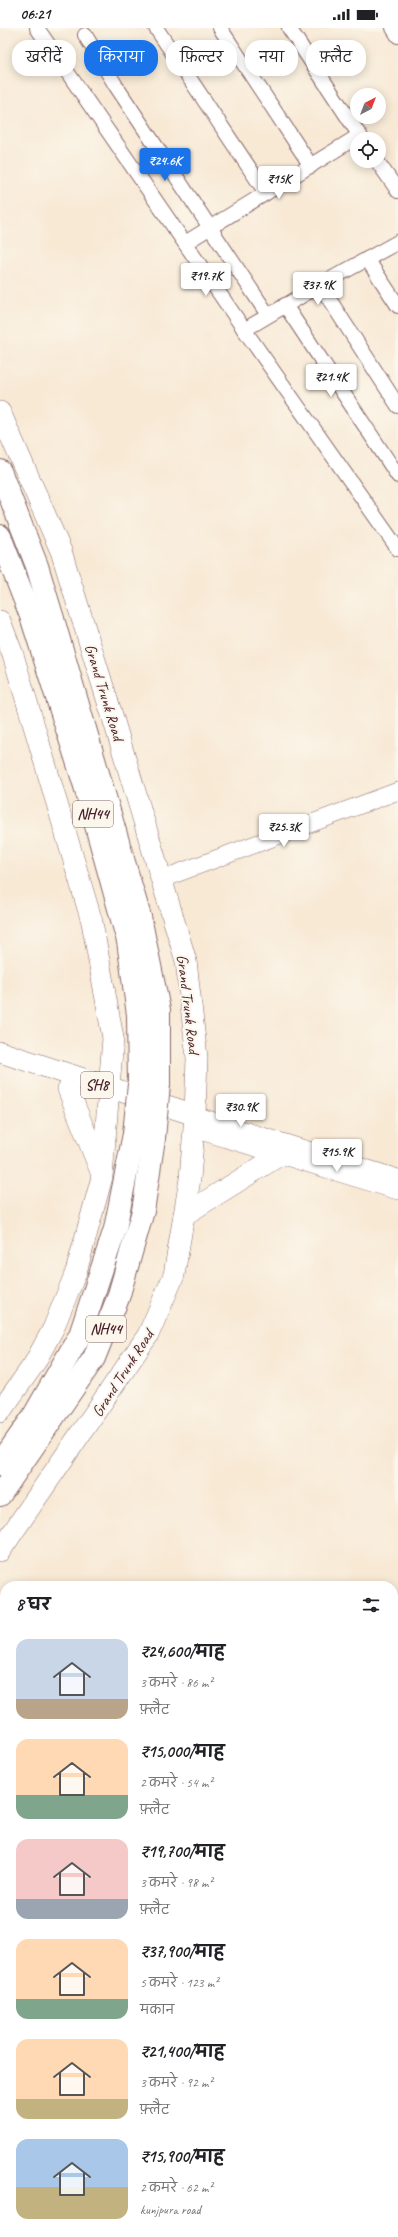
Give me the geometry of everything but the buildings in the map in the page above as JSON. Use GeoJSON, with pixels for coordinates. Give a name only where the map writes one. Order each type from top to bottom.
{"type":"FeatureCollection","features":[{"type":"Feature","properties":{"kind":"highway","name":"NH44"},"geometry":{"type":"LineString","coordinates":[[0,471],[37,566],[53,619],[140,917],[159,1010],[144,1136],[143,1211],[118,1298],[94,1358],[0,1495]]}},
{"type":"Feature","properties":{"kind":"highway","name":"NH44"},"geometry":{"type":"LineString","coordinates":[[3,544],[31,616],[85,786],[128,941],[149,1084]]}},
{"type":"Feature","properties":{"kind":"highway","name":"NH44"},"geometry":{"type":"LineString","coordinates":[[0,1464],[33,1417],[80,1334],[144,1136]]}},
{"type":"Feature","properties":{"kind":"main road","name":"Grand Trunk Road"},"geometry":{"type":"LineString","coordinates":[[0,412],[61,551],[162,879],[186,961],[197,1058],[190,1179],[174,1275],[148,1335],[0,1551]]}},
{"type":"Feature","properties":{"kind":"main road"},"geometry":{"type":"LineString","coordinates":[[0,621],[13,655],[92,922],[113,1038],[110,1096],[102,1177],[76,1272],[53,1329],[34,1364],[0,1412]]}},
{"type":"Feature","properties":{"kind":"main road","name":"SH8"},"geometry":{"type":"LineString","coordinates":[[0,1052],[110,1096],[194,1122]]}},
{"type":"Feature","properties":{"kind":"main road","name":"SH8"},"geometry":{"type":"LineString","coordinates":[[0,1067],[68,1090],[110,1096]]}},
{"type":"Feature","properties":{"kind":"main road"},"geometry":{"type":"LineString","coordinates":[[68,1090],[102,1177]]}},
{"type":"Feature","properties":{"kind":"main road"},"geometry":{"type":"LineString","coordinates":[[184,1215],[281,1149]]}},
{"type":"Feature","properties":{"kind":"street"},"geometry":{"type":"LineString","coordinates":[[37,28],[244,330],[398,550]]}},
{"type":"Feature","properties":{"kind":"street"},"geometry":{"type":"LineString","coordinates":[[156,28],[266,193]]}},
{"type":"Feature","properties":{"kind":"street"},"geometry":{"type":"LineString","coordinates":[[220,28],[311,166]]}},
{"type":"Feature","properties":{"kind":"street"},"geometry":{"type":"LineString","coordinates":[[289,28],[358,132]]}},
{"type":"Feature","properties":{"kind":"street"},"geometry":{"type":"LineString","coordinates":[[393,28],[398,36]]}},
{"type":"Feature","properties":{"kind":"street"},"geometry":{"type":"LineString","coordinates":[[85,34],[116,86],[211,226],[268,315]]}},
{"type":"Feature","properties":{"kind":"street"},"geometry":{"type":"LineString","coordinates":[[185,243],[350,143]]}},
{"type":"Feature","properties":{"kind":"street"},"geometry":{"type":"LineString","coordinates":[[382,168],[398,191]]}},
{"type":"Feature","properties":{"kind":"street"},"geometry":{"type":"LineString","coordinates":[[244,330],[285,305],[398,242]]}},
{"type":"Feature","properties":{"kind":"street"},"geometry":{"type":"LineString","coordinates":[[368,259],[398,306]]}},
{"type":"Feature","properties":{"kind":"street"},"geometry":{"type":"LineString","coordinates":[[320,285],[398,406]]}},
{"type":"Feature","properties":{"kind":"street"},"geometry":{"type":"LineString","coordinates":[[285,305],[398,476]]}},
{"type":"Feature","properties":{"kind":"street"},"geometry":{"type":"LineString","coordinates":[[162,879],[398,791]]}},
{"type":"Feature","properties":{"kind":"street"},"geometry":{"type":"LineString","coordinates":[[194,1122],[281,1149],[398,1192]]}},
{"type":"Feature","properties":{"kind":"street"},"geometry":{"type":"LineString","coordinates":[[281,1149],[312,1150],[398,1178]]}}]}
